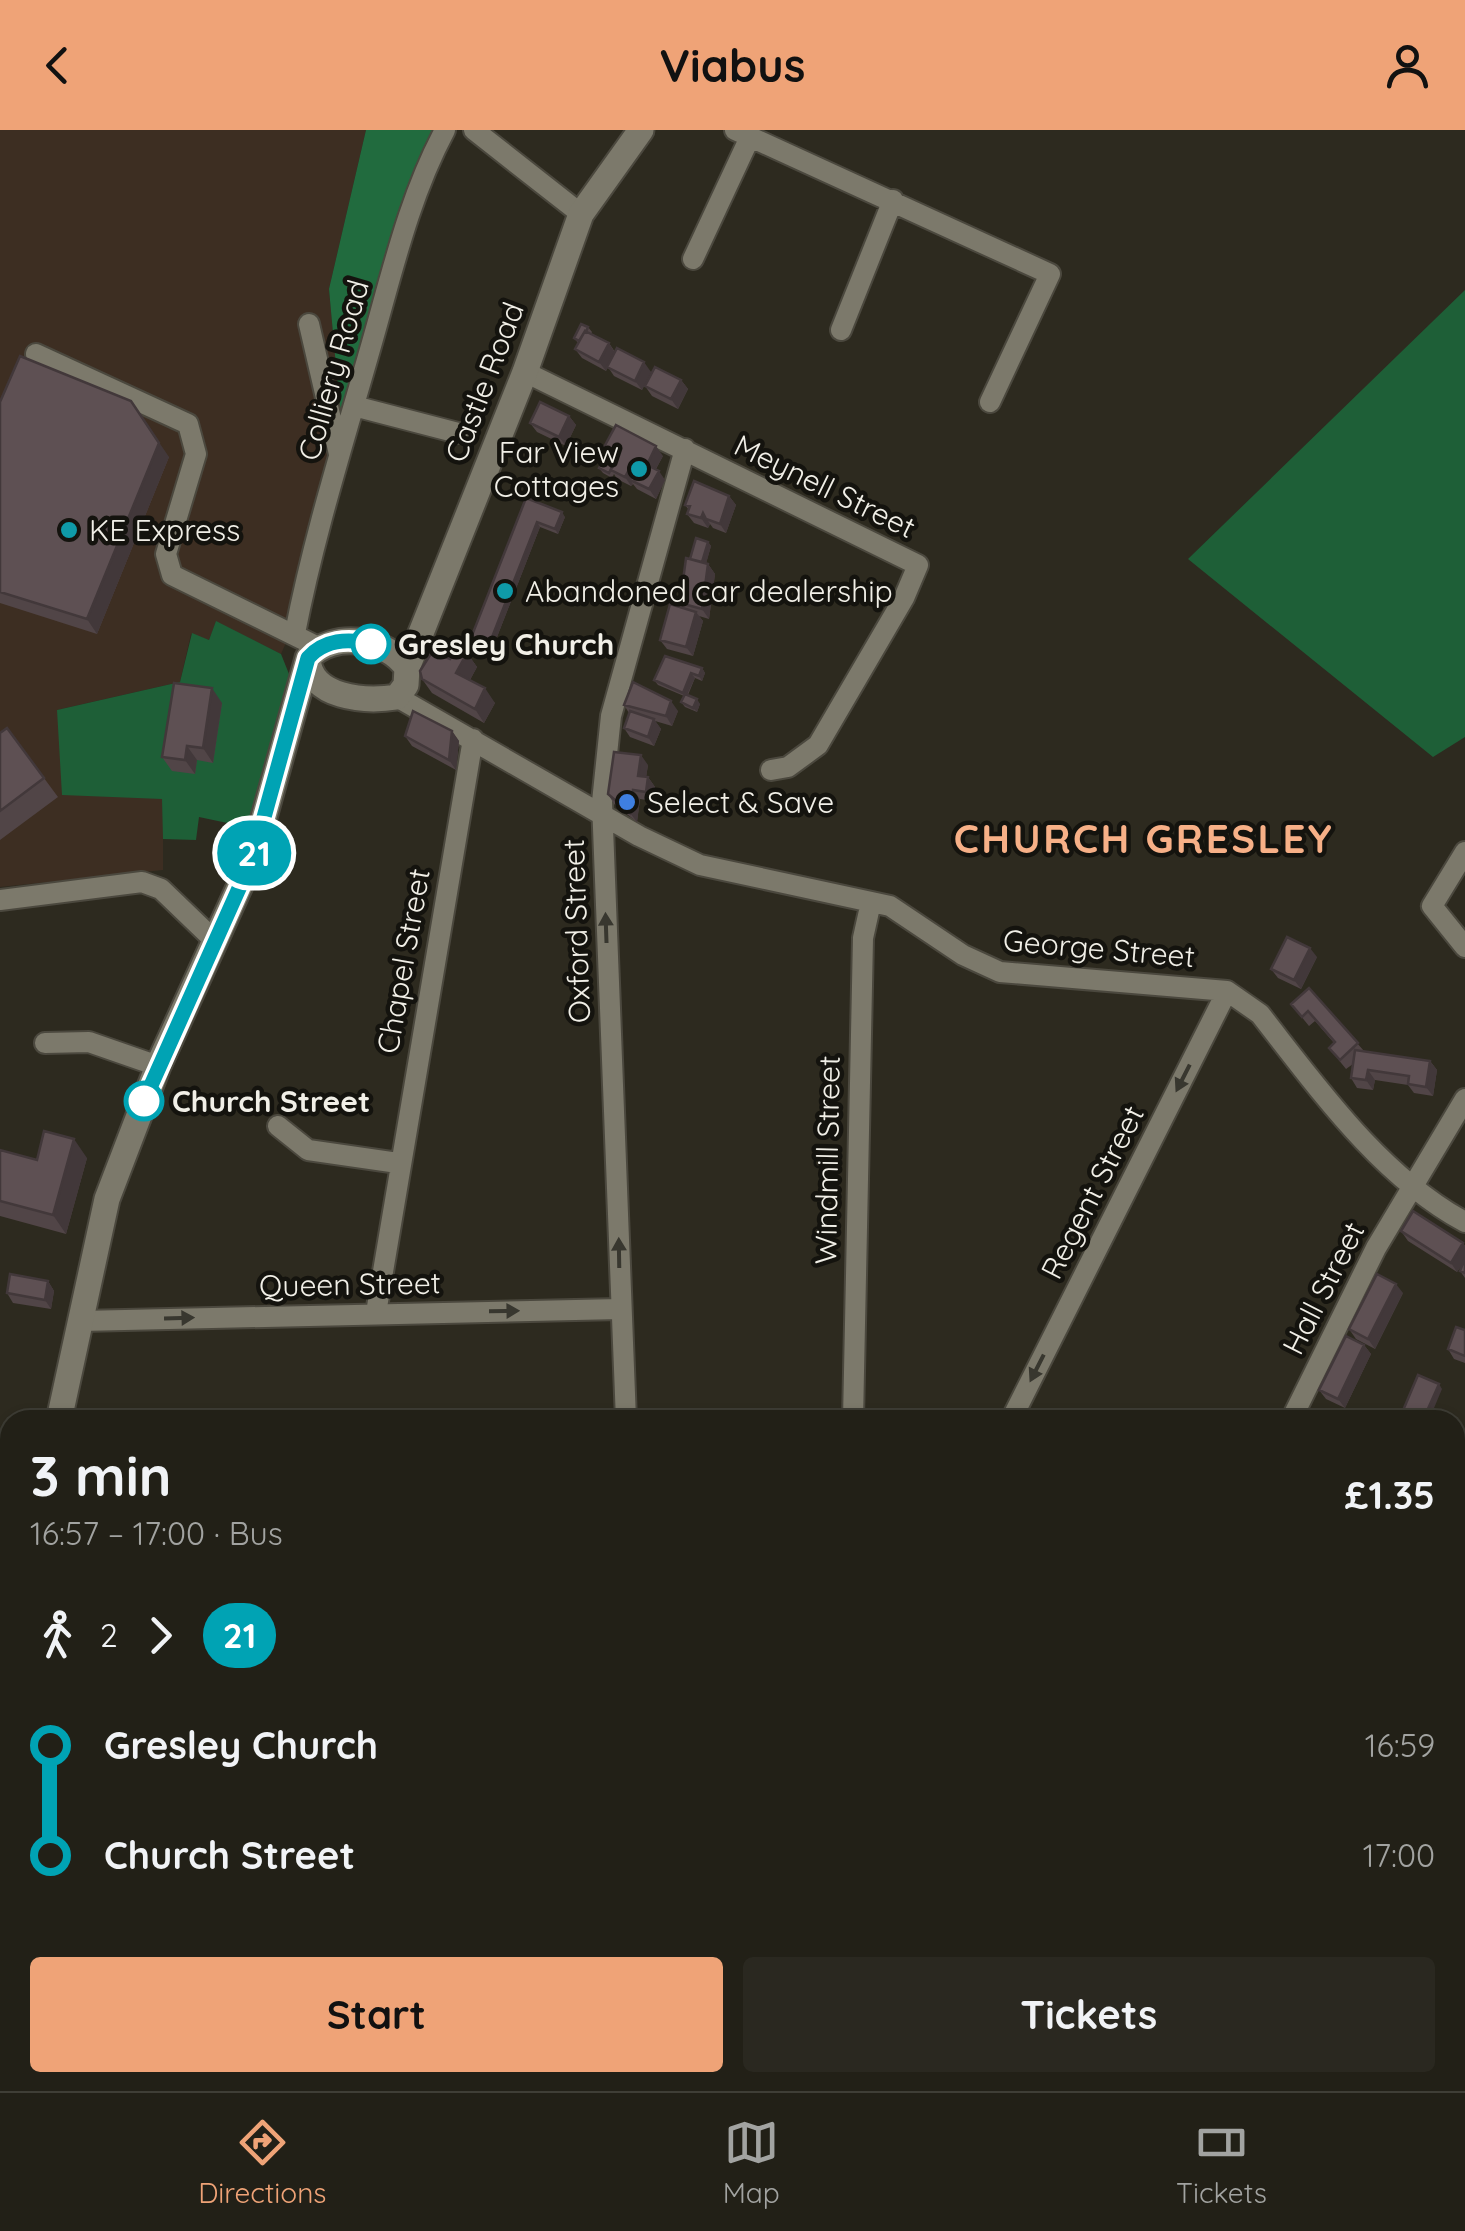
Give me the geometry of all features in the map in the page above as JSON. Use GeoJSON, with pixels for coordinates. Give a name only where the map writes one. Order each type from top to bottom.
{"type":"FeatureCollection","features":[{"type":"Feature","properties":{"kind":"street","name":"Colliery Road"},"geometry":{"type":"LineString","coordinates":[[295,633],[308,563],[423,172],[445,130]]}},
{"type":"Feature","properties":{"kind":"street"},"geometry":{"type":"LineString","coordinates":[[474,130],[580,214]]}},
{"type":"Feature","properties":{"kind":"street","name":"Castle Road"},"geometry":{"type":"LineString","coordinates":[[398,697],[406,685],[407,668],[525,372],[580,214],[641,130]]}},
{"type":"Feature","properties":{"kind":"street"},"geometry":{"type":"LineString","coordinates":[[694,260],[743,133],[1050,274],[990,402]]}},
{"type":"Feature","properties":{"kind":"street"},"geometry":{"type":"LineString","coordinates":[[841,330],[893,200]]}},
{"type":"Feature","properties":{"kind":"street"},"geometry":{"type":"LineString","coordinates":[[309,324],[340,456]]}},
{"type":"Feature","properties":{"kind":"street"},"geometry":{"type":"LineString","coordinates":[[36,354],[188,424],[196,454],[166,554],[172,575],[295,633],[313,652]]}},
{"type":"Feature","properties":{"kind":"street","name":"Meynell Street"},"geometry":{"type":"LineString","coordinates":[[525,372],[918,565],[818,744],[788,767],[771,770]]}},
{"type":"Feature","properties":{"kind":"street"},"geometry":{"type":"LineString","coordinates":[[354,406],[458,434]]}},
{"type":"Feature","properties":{"kind":"street","name":"Oxford Street"},"geometry":{"type":"LineString","coordinates":[[625,1410],[602,815],[612,716],[685,449]]}},
{"type":"Feature","properties":{"kind":"street"},"geometry":{"type":"LineString","coordinates":[[313,652],[358,640],[400,657],[407,668]]}},
{"type":"Feature","properties":{"kind":"street"},"geometry":{"type":"LineString","coordinates":[[313,652],[308,672],[316,685],[382,700],[398,697]]}},
{"type":"Feature","properties":{"kind":"street"},"geometry":{"type":"LineString","coordinates":[[61,1410],[108,1198],[158,1066],[253,857],[313,652]]}},
{"type":"Feature","properties":{"kind":"street"},"geometry":{"type":"LineString","coordinates":[[296,708],[316,694],[332,691]]}},
{"type":"Feature","properties":{"kind":"street","name":"George Street"},"geometry":{"type":"LineString","coordinates":[[398,697],[669,852],[724,873],[871,902],[912,918],[963,955],[1000,972],[1227,990],[1250,1002],[1330,1102],[1411,1184],[1465,1222]]}},
{"type":"Feature","properties":{"kind":"street","name":"Chapel Street"},"geometry":{"type":"LineString","coordinates":[[376,1313],[398,1163],[473,739]]}},
{"type":"Feature","properties":{"kind":"street"},"geometry":{"type":"LineString","coordinates":[[1465,852],[1442,882],[1432,906],[1465,947]]}},
{"type":"Feature","properties":{"kind":"street"},"geometry":{"type":"LineString","coordinates":[[0,900],[142,882],[162,889],[214,940]]}},
{"type":"Feature","properties":{"kind":"street","name":"Windmill Street"},"geometry":{"type":"LineString","coordinates":[[853,1410],[863,938],[871,902]]}},
{"type":"Feature","properties":{"kind":"street","name":"Regent Street"},"geometry":{"type":"LineString","coordinates":[[1016,1410],[1227,990]]}},
{"type":"Feature","properties":{"kind":"street"},"geometry":{"type":"LineString","coordinates":[[44,1043],[88,1042],[158,1066]]}},
{"type":"Feature","properties":{"kind":"street","name":"Hall Street"},"geometry":{"type":"LineString","coordinates":[[1296,1410],[1411,1184],[1465,1098]]}},
{"type":"Feature","properties":{"kind":"street"},"geometry":{"type":"LineString","coordinates":[[278,1126],[308,1150],[398,1163]]}},
{"type":"Feature","properties":{"kind":"street","name":"Queen Street"},"geometry":{"type":"LineString","coordinates":[[81,1321],[620,1308]]}},
{"type":"Feature","properties":{"kind":"shaded area"},"geometry":{"type":"Polygon","coordinates":[[[0,130],[366,130],[329,289],[345,462],[300,611],[281,654],[216,622],[209,640],[191,634],[180,682],[57,710],[163,799],[163,870],[0,887],[0,130]]]}},
{"type":"Feature","properties":{"kind":"green space"},"geometry":{"type":"Polygon","coordinates":[[[366,130],[437,130],[412,177],[341,422],[329,289],[366,130]]]}},
{"type":"Feature","properties":{"kind":"green space"},"geometry":{"type":"Polygon","coordinates":[[[1465,290],[1465,737],[1433,757],[1188,559],[1465,290]]]}},
{"type":"Feature","properties":{"kind":"green space"},"geometry":{"type":"Polygon","coordinates":[[[216,621],[281,654],[291,679],[251,828],[199,817],[196,840],[163,839],[162,799],[62,795],[57,710],[180,682],[192,633],[209,640],[216,621]]]}},
{"type":"Feature","properties":{"kind":"building"},"geometry":{"type":"Polygon","coordinates":[[[581,324],[588,327],[579,341],[574,338],[581,324]]]}},
{"type":"Feature","properties":{"kind":"building"},"geometry":{"type":"Polygon","coordinates":[[[585,331],[609,343],[599,362],[575,349],[585,331]]]}},
{"type":"Feature","properties":{"kind":"building"},"geometry":{"type":"Polygon","coordinates":[[[617,348],[644,362],[635,381],[607,367],[617,348]]]}},
{"type":"Feature","properties":{"kind":"building","name":"KE Express"},"geometry":{"type":"Polygon","coordinates":[[[20,356],[131,401],[159,443],[87,619],[0,592],[0,402],[20,356]]]}},
{"type":"Feature","properties":{"kind":"building"},"geometry":{"type":"Polygon","coordinates":[[[655,367],[681,380],[671,399],[645,386],[655,367]]]}},
{"type":"Feature","properties":{"kind":"building"},"geometry":{"type":"Polygon","coordinates":[[[540,402],[569,416],[559,437],[530,423],[540,402]]]}},
{"type":"Feature","properties":{"kind":"building","name":"Far View Cottages"},"geometry":{"type":"Polygon","coordinates":[[[616,425],[656,446],[647,465],[659,471],[649,489],[630,480],[637,466],[632,464],[625,477],[611,470],[618,456],[603,449],[616,425]]]}},
{"type":"Feature","properties":{"kind":"building"},"geometry":{"type":"Polygon","coordinates":[[[607,454],[616,459],[609,473],[599,468],[607,454]]]}},
{"type":"Feature","properties":{"kind":"building"},"geometry":{"type":"Polygon","coordinates":[[[694,481],[729,496],[720,524],[706,519],[703,513],[701,518],[687,514],[690,506],[685,505],[694,481]]]}},
{"type":"Feature","properties":{"kind":"building","name":"Abandoned car dealership"},"geometry":{"type":"Polygon","coordinates":[[[526,498],[562,512],[555,529],[537,522],[487,650],[469,643],[526,498]]]}},
{"type":"Feature","properties":{"kind":"building"},"geometry":{"type":"Polygon","coordinates":[[[696,538],[708,542],[702,562],[690,559],[696,538]]]}},
{"type":"Feature","properties":{"kind":"building"},"geometry":{"type":"Polygon","coordinates":[[[686,558],[708,564],[702,609],[680,603],[686,558]]]}},
{"type":"Feature","properties":{"kind":"building"},"geometry":{"type":"Polygon","coordinates":[[[670,604],[696,612],[686,647],[660,640],[670,604]]]}},
{"type":"Feature","properties":{"kind":"building"},"geometry":{"type":"Polygon","coordinates":[[[457,647],[467,653],[456,673],[485,688],[475,709],[422,679],[420,671],[432,652],[450,659],[457,647]]]}},
{"type":"Feature","properties":{"kind":"building"},"geometry":{"type":"Polygon","coordinates":[[[665,656],[702,668],[699,676],[691,673],[683,693],[654,680],[665,656]]]}},
{"type":"Feature","properties":{"kind":"building"},"geometry":{"type":"Polygon","coordinates":[[[633,682],[671,701],[666,716],[624,705],[633,682]]]}},
{"type":"Feature","properties":{"kind":"building"},"geometry":{"type":"Polygon","coordinates":[[[174,683],[212,688],[203,748],[187,746],[185,760],[162,757],[174,683]]]}},
{"type":"Feature","properties":{"kind":"building"},"geometry":{"type":"Polygon","coordinates":[[[685,694],[697,699],[693,708],[681,702],[685,694]]]}},
{"type":"Feature","properties":{"kind":"building"},"geometry":{"type":"Polygon","coordinates":[[[413,711],[452,731],[449,760],[405,736],[413,711]]]}},
{"type":"Feature","properties":{"kind":"building"},"geometry":{"type":"Polygon","coordinates":[[[630,711],[654,719],[648,737],[624,728],[630,711]]]}},
{"type":"Feature","properties":{"kind":"building"},"geometry":{"type":"Polygon","coordinates":[[[7,728],[44,778],[0,811],[0,733],[7,728]]]}},
{"type":"Feature","properties":{"kind":"building"},"geometry":{"type":"Polygon","coordinates":[[[614,752],[641,755],[638,776],[648,777],[646,792],[633,790],[630,813],[608,794],[614,752]]]}},
{"type":"Feature","properties":{"kind":"building"},"geometry":{"type":"Polygon","coordinates":[[[1287,937],[1310,948],[1294,980],[1271,969],[1287,937]]]}},
{"type":"Feature","properties":{"kind":"building"},"geometry":{"type":"Polygon","coordinates":[[[1309,988],[1358,1043],[1340,1060],[1329,1048],[1335,1042],[1308,1011],[1302,1017],[1291,1004],[1309,988]]]}},
{"type":"Feature","properties":{"kind":"building"},"geometry":{"type":"Polygon","coordinates":[[[1355,1050],[1430,1061],[1426,1087],[1408,1084],[1409,1076],[1368,1070],[1366,1080],[1351,1078],[1355,1050]]]}},
{"type":"Feature","properties":{"kind":"building"},"geometry":{"type":"Polygon","coordinates":[[[44,1131],[74,1139],[53,1215],[0,1201],[0,1150],[37,1160],[44,1131]]]}},
{"type":"Feature","properties":{"kind":"building"},"geometry":{"type":"Polygon","coordinates":[[[1413,1211],[1463,1243],[1451,1263],[1401,1231],[1413,1211]]]}},
{"type":"Feature","properties":{"kind":"building"},"geometry":{"type":"Polygon","coordinates":[[[10,1274],[48,1281],[45,1300],[7,1293],[10,1274]]]}},
{"type":"Feature","properties":{"kind":"building"},"geometry":{"type":"Polygon","coordinates":[[[1377,1274],[1396,1284],[1368,1339],[1349,1329],[1377,1274]]]}},
{"type":"Feature","properties":{"kind":"building"},"geometry":{"type":"Polygon","coordinates":[[[1456,1327],[1465,1330],[1465,1356],[1448,1349],[1456,1327]]]}},
{"type":"Feature","properties":{"kind":"building"},"geometry":{"type":"Polygon","coordinates":[[[1346,1336],[1364,1345],[1338,1399],[1319,1390],[1346,1336]]]}},
{"type":"Feature","properties":{"kind":"building"},"geometry":{"type":"Polygon","coordinates":[[[1418,1375],[1439,1384],[1427,1410],[1403,1410],[1418,1375]]]}},
{"type":"Feature","properties":{"kind":"bus line","name":"21"},"geometry":{"type":"LineString","coordinates":[[144,1101],[253,857],[288,742],[308,658],[318,647],[336,642],[358,640],[371,644]]}},
{"type":"Feature","properties":{"kind":"place","name":"Far View Cottages"},"geometry":{"type":"Point","coordinates":[639,469]}},
{"type":"Feature","properties":{"kind":"place","name":"KE Express"},"geometry":{"type":"Point","coordinates":[69,530]}},
{"type":"Feature","properties":{"kind":"place","name":"Abandoned car dealership"},"geometry":{"type":"Point","coordinates":[505,591]}},
{"type":"Feature","properties":{"kind":"place","name":"Gresley Church"},"geometry":{"type":"Point","coordinates":[371,644]}},
{"type":"Feature","properties":{"kind":"place","name":"Select & Save"},"geometry":{"type":"Point","coordinates":[627,802]}},
{"type":"Feature","properties":{"kind":"place","name":"Church Street"},"geometry":{"type":"Point","coordinates":[144,1101]}},
{"type":"Feature","properties":{"kind":"district","name":"CHURCH GRESLEY"},"geometry":{"type":"Point","coordinates":[1144,838]}}]}
